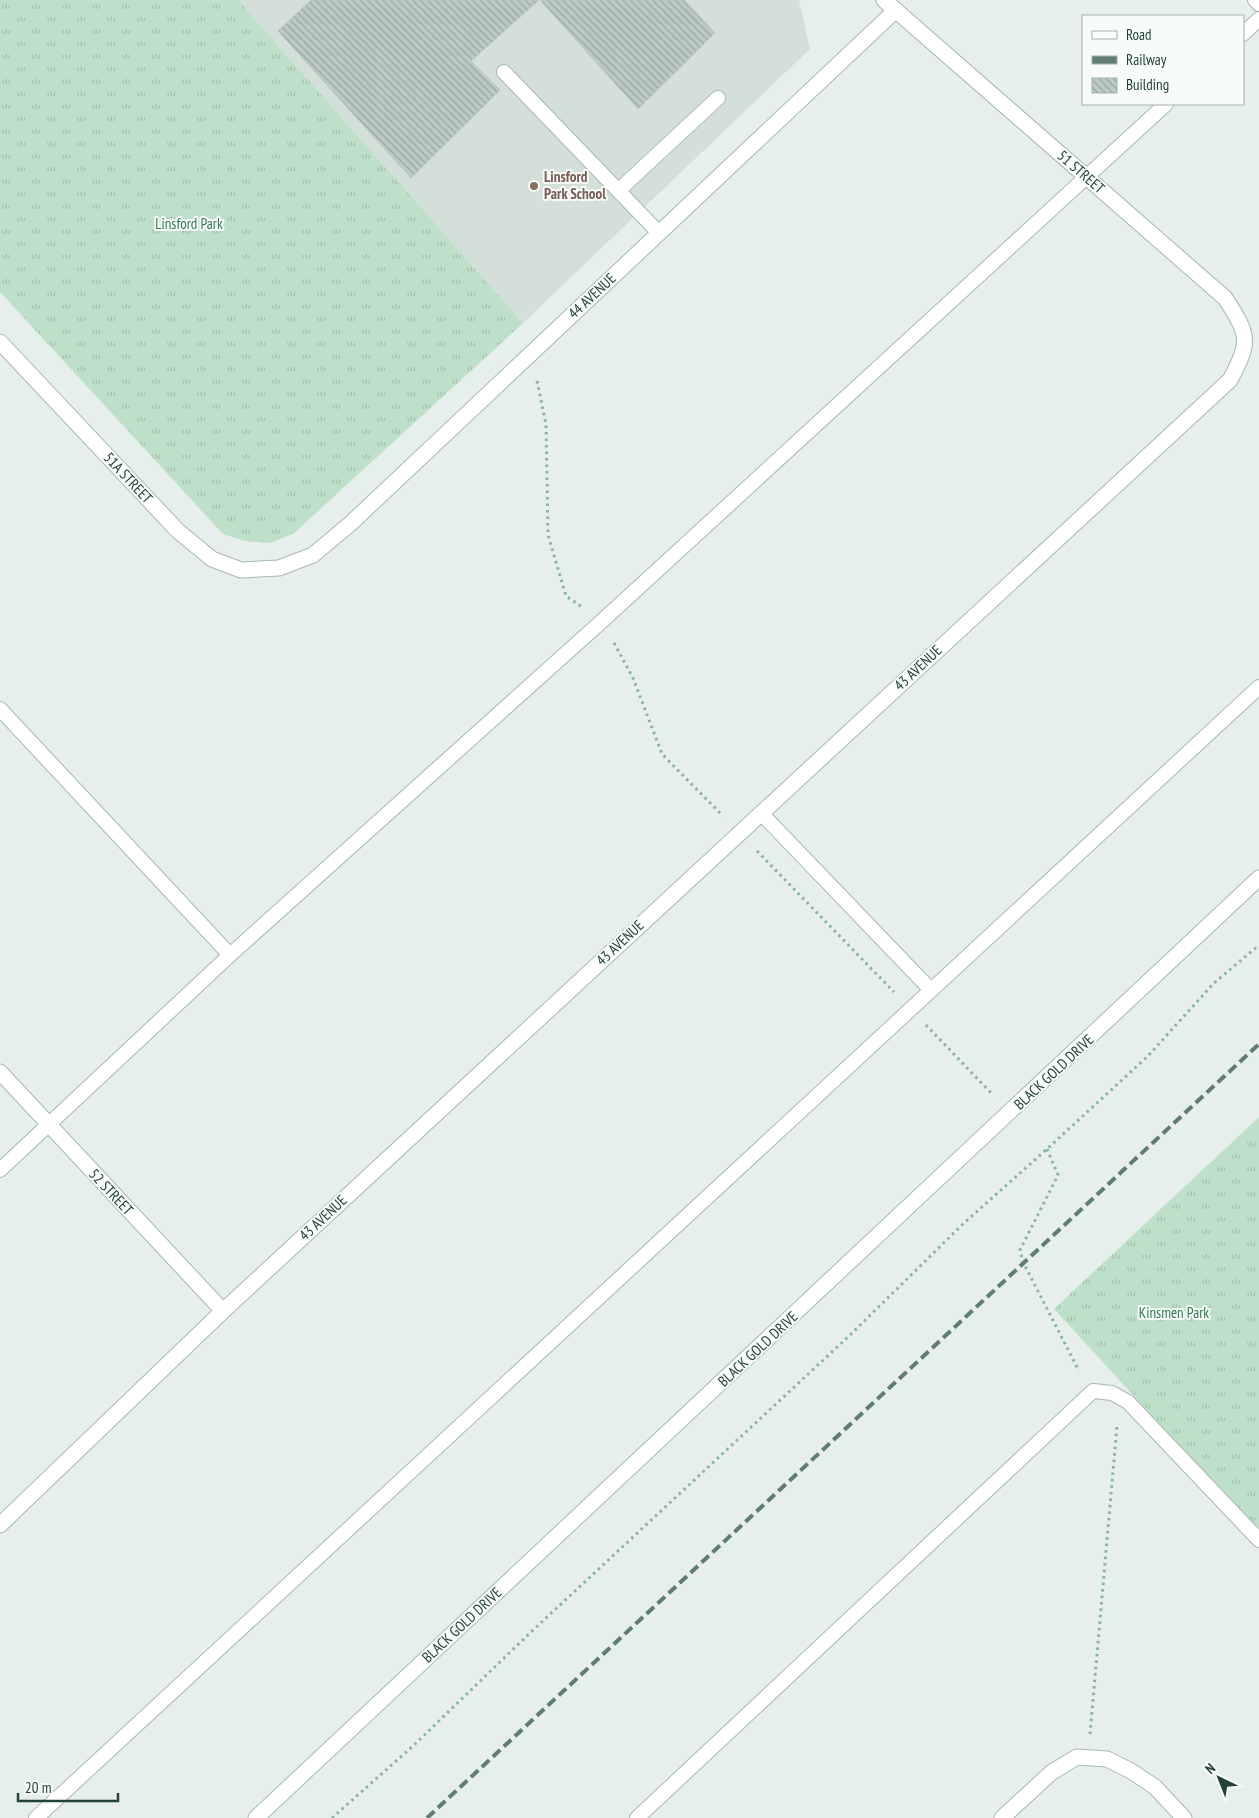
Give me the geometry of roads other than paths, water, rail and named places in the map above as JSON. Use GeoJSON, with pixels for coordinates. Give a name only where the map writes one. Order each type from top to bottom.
{"type":"FeatureCollection","features":[{"type":"Feature","properties":{"kind":"street","name":"51 STREET"},"geometry":{"type":"LineString","coordinates":[[884,0],[1225,298],[1238,319],[1246,338],[1240,362]]}},
{"type":"Feature","properties":{"kind":"street","name":"44 AVENUE"},"geometry":{"type":"LineString","coordinates":[[279,568],[314,555],[350,524],[896,10]]}},
{"type":"Feature","properties":{"kind":"street","name":"51A STREET"},"geometry":{"type":"LineString","coordinates":[[0,342],[178,531],[198,548],[212,559],[241,570],[279,568]]}},
{"type":"Feature","properties":{"kind":"street","name":"43 AVENUE"},"geometry":{"type":"LineString","coordinates":[[0,1525],[223,1312],[1230,380],[1240,362]]}},
{"type":"Feature","properties":{"kind":"street","name":"BLACK GOLD DRIVE"},"geometry":{"type":"LineString","coordinates":[[256,1818],[1259,878]]}},
{"type":"Feature","properties":{"kind":"street","name":"52 STREET"},"geometry":{"type":"LineString","coordinates":[[0,1072],[223,1312]]}},
{"type":"Feature","properties":{"kind":"street"},"geometry":{"type":"LineString","coordinates":[[1002,1818],[1052,1772],[1076,1757],[1108,1759],[1131,1771],[1155,1787],[1184,1818]]}},
{"type":"Feature","properties":{"kind":"lane"},"geometry":{"type":"LineString","coordinates":[[1255,0],[1259,4]]}},
{"type":"Feature","properties":{"kind":"lane"},"geometry":{"type":"LineString","coordinates":[[1244,33],[1259,19]]}},
{"type":"Feature","properties":{"kind":"lane"},"geometry":{"type":"LineString","coordinates":[[504,72],[659,233]]}},
{"type":"Feature","properties":{"kind":"lane"},"geometry":{"type":"LineString","coordinates":[[619,190],[718,98]]}},
{"type":"Feature","properties":{"kind":"lane"},"geometry":{"type":"LineString","coordinates":[[0,1170],[230,955],[602,621],[1165,105]]}},
{"type":"Feature","properties":{"kind":"lane"},"geometry":{"type":"LineString","coordinates":[[36,1818],[1259,687]]}},
{"type":"Feature","properties":{"kind":"lane"},"geometry":{"type":"LineString","coordinates":[[0,709],[230,955]]}},
{"type":"Feature","properties":{"kind":"lane"},"geometry":{"type":"LineString","coordinates":[[761,813],[931,990]]}},
{"type":"Feature","properties":{"kind":"lane"},"geometry":{"type":"LineString","coordinates":[[637,1818],[1093,1390],[1112,1393],[1128,1402],[1259,1540]]}},
{"type":"Feature","properties":{"kind":"railway"},"geometry":{"type":"LineString","coordinates":[[427,1818],[1259,1044]]}},
{"type":"Feature","properties":{"kind":"place","name":"Linsford Park School"},"geometry":{"type":"Point","coordinates":[534,186]}},
{"type":"Feature","properties":{"kind":"park label","name":"Linsford Park"},"geometry":{"type":"Point","coordinates":[189,224]}},
{"type":"Feature","properties":{"kind":"park label","name":"Kinsmen Park"},"geometry":{"type":"Point","coordinates":[1174,1313]}}]}
